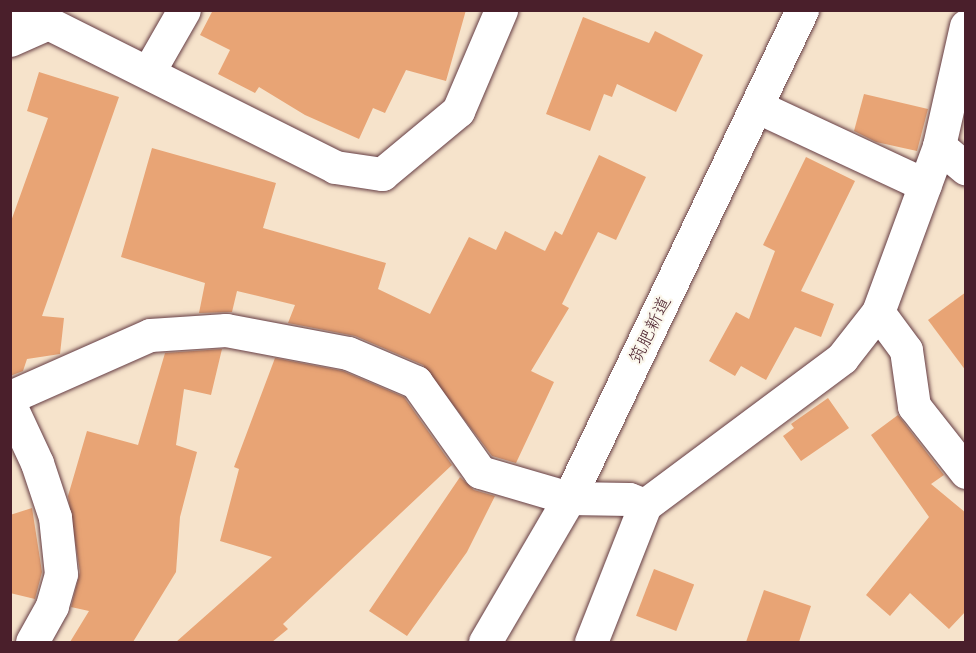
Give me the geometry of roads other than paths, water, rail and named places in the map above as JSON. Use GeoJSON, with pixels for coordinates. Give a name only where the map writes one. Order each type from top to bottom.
{"type":"FeatureCollection","features":[{"type":"Feature","properties":{"kind":"street"},"geometry":{"type":"LineString","coordinates":[[149,71],[184,10]]}},
{"type":"Feature","properties":{"kind":"street"},"geometry":{"type":"LineString","coordinates":[[10,40],[35,17],[149,71],[335,166],[382,174],[458,111],[501,10]]}},
{"type":"Feature","properties":{"kind":"street","name":"筑肥新道"},"geometry":{"type":"LineString","coordinates":[[485,642],[569,498],[758,108],[802,10]]}},
{"type":"Feature","properties":{"kind":"street"},"geometry":{"type":"LineString","coordinates":[[591,642],[645,505],[842,358],[878,312],[939,146],[966,26]]}},
{"type":"Feature","properties":{"kind":"street"},"geometry":{"type":"LineString","coordinates":[[758,108],[925,185]]}},
{"type":"Feature","properties":{"kind":"street"},"geometry":{"type":"LineString","coordinates":[[939,146],[966,169]]}},
{"type":"Feature","properties":{"kind":"street"},"geometry":{"type":"LineString","coordinates":[[878,312],[906,351],[914,406],[966,472]]}},
{"type":"Feature","properties":{"kind":"street"},"geometry":{"type":"LineString","coordinates":[[10,397],[150,335],[226,330],[348,354],[416,381],[480,472],[569,498],[629,499],[645,505]]}},
{"type":"Feature","properties":{"kind":"street"},"geometry":{"type":"LineString","coordinates":[[10,405],[37,463],[55,517],[61,574],[52,606],[32,642]]}}]}
